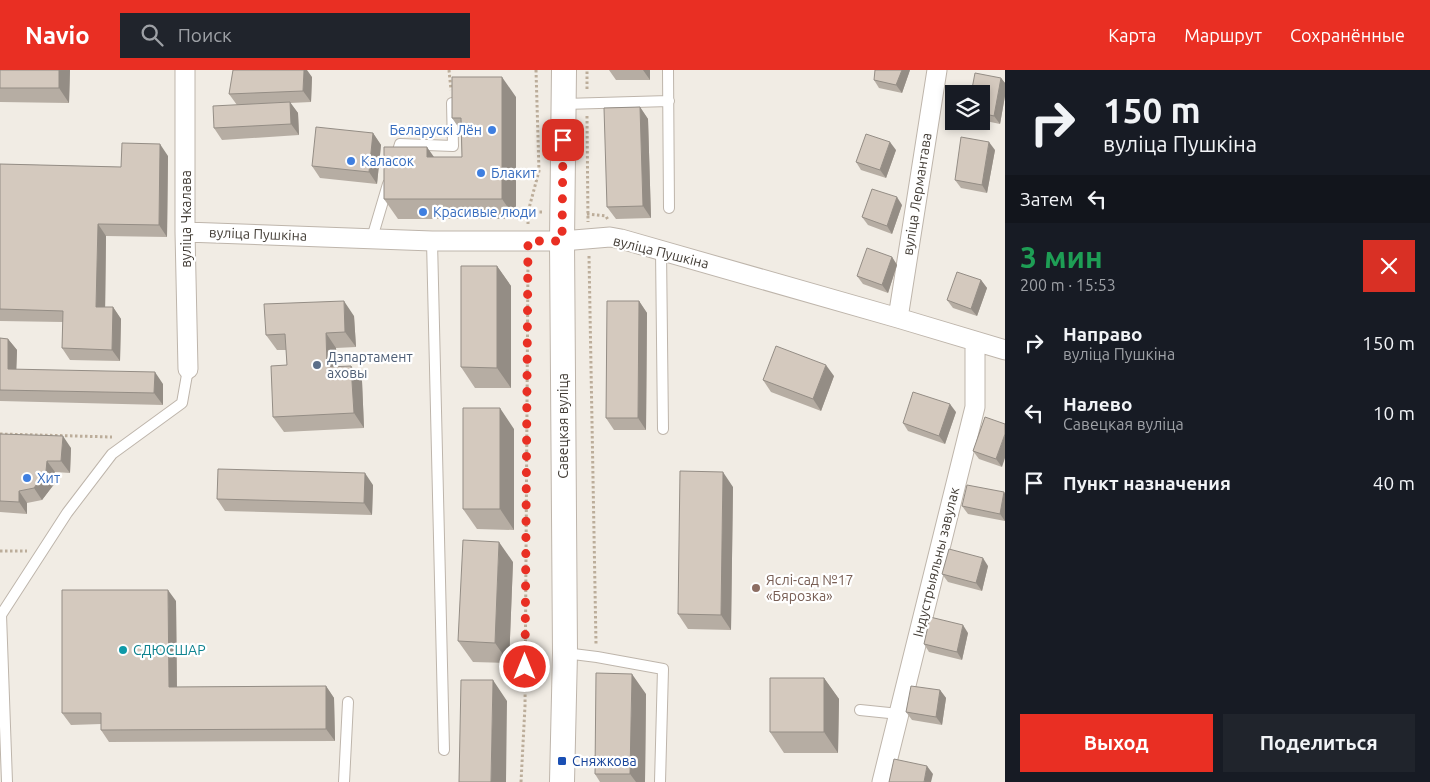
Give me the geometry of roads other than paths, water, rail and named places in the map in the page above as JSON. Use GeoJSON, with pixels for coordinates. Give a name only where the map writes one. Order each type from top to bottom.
{"type":"FeatureCollection","features":[{"type":"Feature","properties":{"kind":"street","name":"вуліца Чкалава"},"geometry":{"type":"LineString","coordinates":[[185,70],[185,232],[188,369]]}},
{"type":"Feature","properties":{"kind":"street","name":"Савецкая вуліца"},"geometry":{"type":"LineString","coordinates":[[562,782],[565,653],[562,241],[564,70]]}},
{"type":"Feature","properties":{"kind":"street","name":"вуліца Лермантава"},"geometry":{"type":"LineString","coordinates":[[898,318],[937,70]]}},
{"type":"Feature","properties":{"kind":"street","name":"вуліца Пушкіна"},"geometry":{"type":"LineString","coordinates":[[185,232],[432,241],[621,239],[1005,350]]}},
{"type":"Feature","properties":{"kind":"street","name":"Індустрыяльны завулак"},"geometry":{"type":"LineString","coordinates":[[882,782],[975,407],[975,341]]}},
{"type":"Feature","properties":{"kind":"lane"},"geometry":{"type":"LineString","coordinates":[[668,70],[669,208]]}},
{"type":"Feature","properties":{"kind":"lane"},"geometry":{"type":"LineString","coordinates":[[564,104],[668,101]]}},
{"type":"Feature","properties":{"kind":"lane"},"geometry":{"type":"LineString","coordinates":[[372,238],[400,144],[453,146],[452,103]]}},
{"type":"Feature","properties":{"kind":"lane"},"geometry":{"type":"LineString","coordinates":[[432,241],[444,750]]}},
{"type":"Feature","properties":{"kind":"lane"},"geometry":{"type":"LineString","coordinates":[[662,250],[663,429]]}},
{"type":"Feature","properties":{"kind":"lane"},"geometry":{"type":"LineString","coordinates":[[7,782],[2,615],[67,513],[112,454],[182,403],[188,369]]}},
{"type":"Feature","properties":{"kind":"lane"},"geometry":{"type":"LineString","coordinates":[[565,653],[663,669],[660,782]]}},
{"type":"Feature","properties":{"kind":"lane"},"geometry":{"type":"LineString","coordinates":[[344,782],[348,702]]}},
{"type":"Feature","properties":{"kind":"lane"},"geometry":{"type":"LineString","coordinates":[[860,710],[898,714]]}},
{"type":"Feature","properties":{"kind":"place","name":"Беларускі Лён"},"geometry":{"type":"Point","coordinates":[492,130]}},
{"type":"Feature","properties":{"kind":"place","name":"Каласок"},"geometry":{"type":"Point","coordinates":[351,161]}},
{"type":"Feature","properties":{"kind":"place","name":"Блакит"},"geometry":{"type":"Point","coordinates":[481,173]}},
{"type":"Feature","properties":{"kind":"place","name":"Красивые люди"},"geometry":{"type":"Point","coordinates":[423,212]}},
{"type":"Feature","properties":{"kind":"place","name":"Дэпартамент аховы"},"geometry":{"type":"Point","coordinates":[317,365]}},
{"type":"Feature","properties":{"kind":"place","name":"Хит"},"geometry":{"type":"Point","coordinates":[27,478]}},
{"type":"Feature","properties":{"kind":"place","name":"Яслі-сад №17 «Бярозка»"},"geometry":{"type":"Point","coordinates":[756,588]}},
{"type":"Feature","properties":{"kind":"place","name":"СДЮСШАР"},"geometry":{"type":"Point","coordinates":[123,650]}},
{"type":"Feature","properties":{"kind":"place","name":"Сняжкова"},"geometry":{"type":"Point","coordinates":[562,761]}}]}
